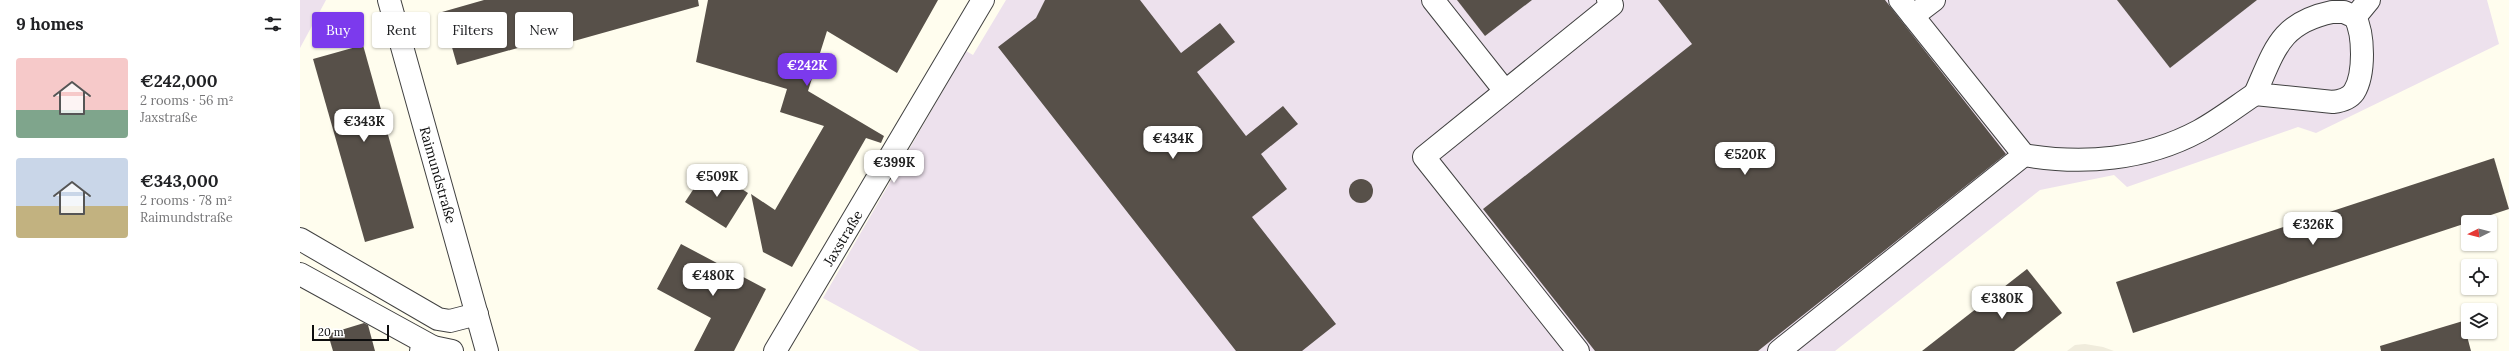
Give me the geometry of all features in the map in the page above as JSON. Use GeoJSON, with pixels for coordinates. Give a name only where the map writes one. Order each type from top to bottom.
{"type":"FeatureCollection","features":[{"type":"Feature","properties":{"kind":"street","name":"Raimundstraße"},"geometry":{"type":"LineString","coordinates":[[389,0],[487,351]]}},
{"type":"Feature","properties":{"kind":"street","name":"Jaxstraße"},"geometry":{"type":"LineString","coordinates":[[775,351],[983,0]]}},
{"type":"Feature","properties":{"kind":"street"},"geometry":{"type":"LineString","coordinates":[[1433,0],[1505,91]]}},
{"type":"Feature","properties":{"kind":"street"},"geometry":{"type":"LineString","coordinates":[[1578,351],[1424,157],[1612,6],[1608,0]]}},
{"type":"Feature","properties":{"kind":"street"},"geometry":{"type":"LineString","coordinates":[[1934,0],[1906,8],[2024,155],[2056,160],[2080,161],[2134,154],[2167,144],[2199,131],[2255,94],[2278,42],[2294,26],[2311,16],[2332,12],[2344,12],[2355,17],[2361,27],[2362,64],[2354,92],[2344,100],[2332,102],[2255,94]]}},
{"type":"Feature","properties":{"kind":"street"},"geometry":{"type":"LineString","coordinates":[[2355,17],[2369,0]]}},
{"type":"Feature","properties":{"kind":"street"},"geometry":{"type":"LineString","coordinates":[[1778,351],[2024,155]]}},
{"type":"Feature","properties":{"kind":"street"},"geometry":{"type":"LineString","coordinates":[[300,239],[438,319],[450,321],[477,314]]}},
{"type":"Feature","properties":{"kind":"street"},"geometry":{"type":"LineString","coordinates":[[300,274],[435,350]]}},
{"type":"Feature","properties":{"kind":"shaded area"},"geometry":{"type":"Polygon","coordinates":[[[300,0],[326,0],[320,12],[312,12],[312,26],[300,48],[300,0]]]}},
{"type":"Feature","properties":{"kind":"shaded area"},"geometry":{"type":"Polygon","coordinates":[[[1006,0],[2487,0],[2499,44],[2316,133],[2298,127],[2127,187],[2114,175],[2040,190],[1835,351],[920,351],[823,298],[966,51],[973,55],[1006,0]]]}},
{"type":"Feature","properties":{"kind":"shaded area"},"geometry":{"type":"Polygon","coordinates":[[[2085,344],[2103,347],[2114,351],[2067,351],[2075,345],[2085,344]]]}},
{"type":"Feature","properties":{"kind":"building"},"geometry":{"type":"Polygon","coordinates":[[[484,0],[698,0],[699,6],[573,41],[573,12],[515,12],[515,48],[518,48],[457,65],[452,48],[507,48],[507,12],[442,12],[484,0]]]}},
{"type":"Feature","properties":{"kind":"building"},"geometry":{"type":"Polygon","coordinates":[[[708,0],[938,0],[897,73],[827,31],[808,91],[884,136],[881,143],[866,138],[792,267],[763,252],[751,194],[775,210],[824,126],[780,112],[787,89],[696,62],[708,0]]]}},
{"type":"Feature","properties":{"kind":"building"},"geometry":{"type":"Polygon","coordinates":[[[1045,0],[1140,0],[1181,53],[1220,23],[1235,42],[1197,72],[1246,136],[1283,106],[1298,124],[1261,154],[1287,189],[1252,217],[1336,324],[1302,351],[1236,351],[998,47],[1036,18],[1045,0]]]}},
{"type":"Feature","properties":{"kind":"building"},"geometry":{"type":"Polygon","coordinates":[[[1457,0],[1532,0],[1485,36],[1457,0]]]}},
{"type":"Feature","properties":{"kind":"building"},"geometry":{"type":"Polygon","coordinates":[[[1658,0],[1885,0],[2006,154],[1758,351],[1595,351],[1483,209],[1692,44],[1658,0]]]}},
{"type":"Feature","properties":{"kind":"building"},"geometry":{"type":"Polygon","coordinates":[[[2117,0],[2257,0],[2170,68],[2117,0]]]}},
{"type":"Feature","properties":{"kind":"building"},"geometry":{"type":"Polygon","coordinates":[[[352,48],[364,48],[414,228],[365,242],[313,59],[352,48]]]}},
{"type":"Feature","properties":{"kind":"building"},"geometry":{"type":"Polygon","coordinates":[[[2494,158],[2509,209],[2491,215],[2461,215],[2461,225],[2133,333],[2116,282],[2494,158]]]}},
{"type":"Feature","properties":{"kind":"building"},"geometry":{"type":"Polygon","coordinates":[[[708,167],[748,193],[726,228],[685,202],[708,167]]]}},
{"type":"Feature","properties":{"kind":"building"},"geometry":{"type":"Polygon","coordinates":[[[1361,179],[1369,183],[1373,191],[1369,199],[1361,203],[1353,199],[1349,191],[1353,183],[1361,179]]]}},
{"type":"Feature","properties":{"kind":"building"},"geometry":{"type":"Polygon","coordinates":[[[681,244],[766,289],[734,351],[694,351],[711,318],[657,289],[681,244]]]}},
{"type":"Feature","properties":{"kind":"building"},"geometry":{"type":"Polygon","coordinates":[[[2027,269],[2062,313],[2014,351],[1922,351],[2027,269]]]}},
{"type":"Feature","properties":{"kind":"building"},"geometry":{"type":"Polygon","coordinates":[[[2461,322],[2461,339],[2468,339],[2471,351],[2381,351],[2380,346],[2461,322]]]}},
{"type":"Feature","properties":{"kind":"building"},"geometry":{"type":"Polygon","coordinates":[[[364,323],[368,325],[375,351],[333,351],[328,334],[364,323]]]}}]}
